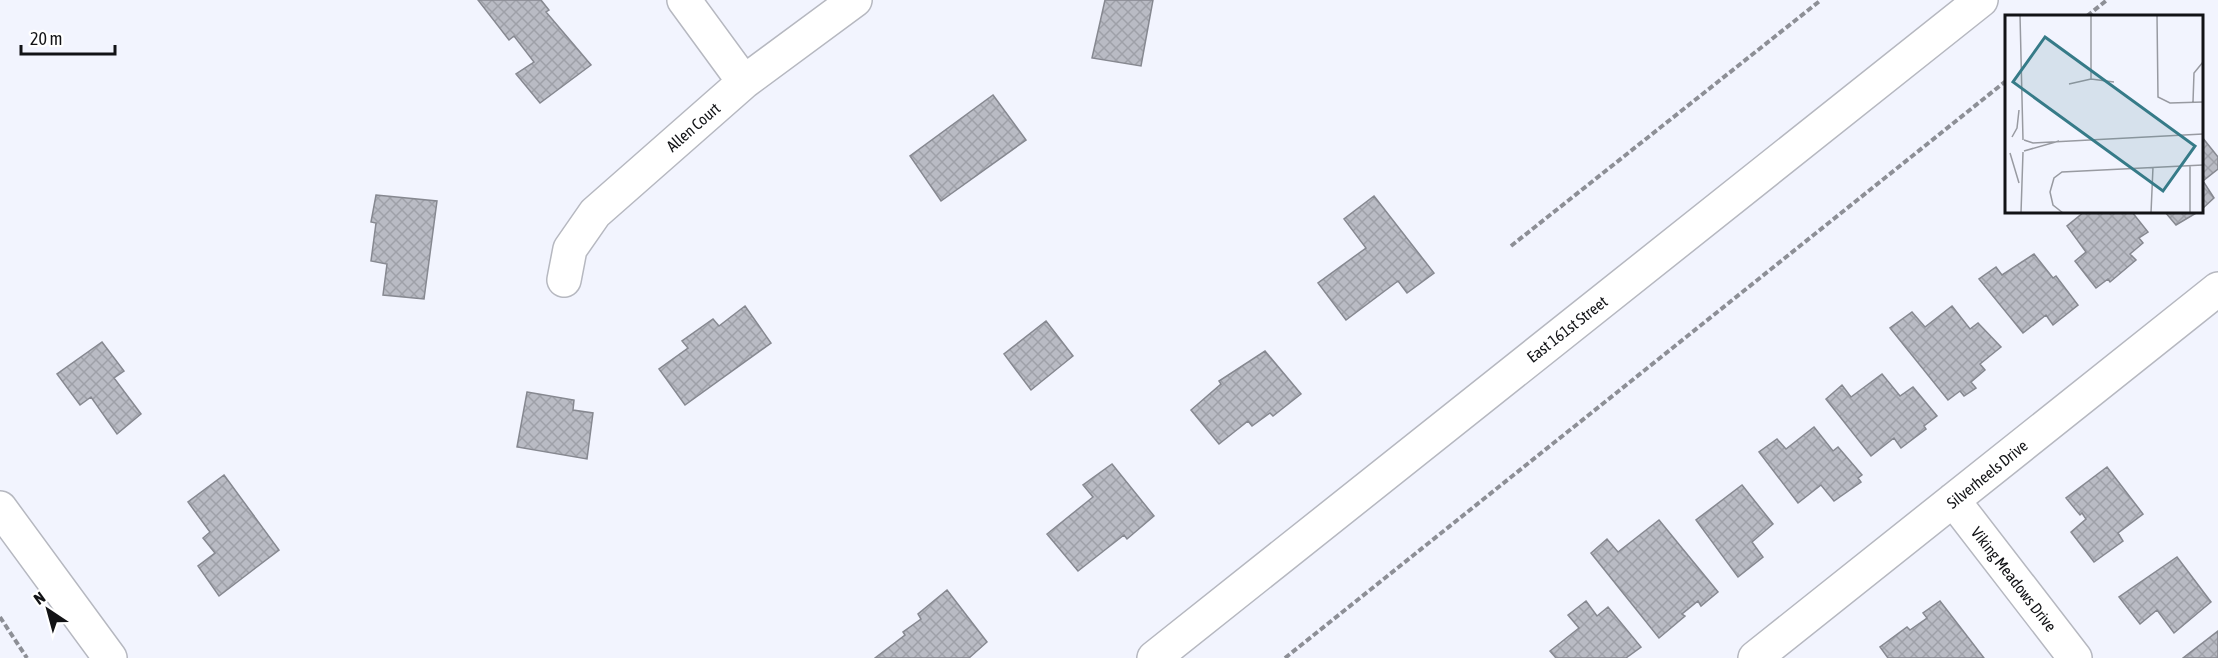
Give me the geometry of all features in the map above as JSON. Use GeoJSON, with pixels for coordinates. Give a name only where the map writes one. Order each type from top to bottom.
{"type":"FeatureCollection","features":[{"type":"Feature","properties":{"kind":"street"},"geometry":{"type":"LineString","coordinates":[[684,0],[744,82]]}},
{"type":"Feature","properties":{"kind":"street","name":"Allen Court"},"geometry":{"type":"LineString","coordinates":[[564,280],[570,249],[595,213],[744,82],[855,0]]}},
{"type":"Feature","properties":{"kind":"street","name":"East 161st Street"},"geometry":{"type":"LineString","coordinates":[[1154,658],[1981,0]]}},
{"type":"Feature","properties":{"kind":"street","name":"Silverheels Drive"},"geometry":{"type":"LineString","coordinates":[[1755,658],[2218,289]]}},
{"type":"Feature","properties":{"kind":"street","name":"Viking Meadows Drive"},"geometry":{"type":"LineString","coordinates":[[1953,500],[2075,658]]}},
{"type":"Feature","properties":{"kind":"street"},"geometry":{"type":"LineString","coordinates":[[0,508],[110,658]]}},
{"type":"Feature","properties":{"kind":"path"},"geometry":{"type":"LineString","coordinates":[[1511,246],[1821,0]]}},
{"type":"Feature","properties":{"kind":"path"},"geometry":{"type":"LineString","coordinates":[[2088,15],[2107,0]]}},
{"type":"Feature","properties":{"kind":"path"},"geometry":{"type":"LineString","coordinates":[[1285,658],[2005,83]]}},
{"type":"Feature","properties":{"kind":"path"},"geometry":{"type":"LineString","coordinates":[[0,617],[27,658]]}},
{"type":"Feature","properties":{"kind":"building"},"geometry":{"type":"Polygon","coordinates":[[[478,0],[541,0],[549,10],[546,12],[591,65],[540,103],[516,74],[534,62],[514,36],[509,40],[478,0]]]}},
{"type":"Feature","properties":{"kind":"building"},"geometry":{"type":"Polygon","coordinates":[[[1105,0],[1153,0],[1141,66],[1092,58],[1105,0]]]}},
{"type":"Feature","properties":{"kind":"building"},"geometry":{"type":"Polygon","coordinates":[[[993,95],[1026,140],[941,201],[910,156],[993,95]]]}},
{"type":"Feature","properties":{"kind":"building"},"geometry":{"type":"Polygon","coordinates":[[[2203,138],[2218,157],[2218,169],[2203,181],[2203,138]]]}},
{"type":"Feature","properties":{"kind":"building"},"geometry":{"type":"Polygon","coordinates":[[[2203,181],[2214,198],[2203,208],[2203,181]]]}},
{"type":"Feature","properties":{"kind":"building"},"geometry":{"type":"Polygon","coordinates":[[[376,195],[437,201],[424,299],[383,295],[387,264],[371,261],[376,223],[371,222],[376,195]]]}},
{"type":"Feature","properties":{"kind":"building"},"geometry":{"type":"Polygon","coordinates":[[[1374,196],[1434,273],[1407,293],[1398,281],[1346,320],[1318,283],[1366,248],[1344,219],[1374,196]]]}},
{"type":"Feature","properties":{"kind":"building"},"geometry":{"type":"Polygon","coordinates":[[[2083,213],[2133,213],[2148,232],[2139,238],[2143,243],[2130,254],[2136,260],[2110,282],[2108,279],[2096,288],[2075,261],[2086,252],[2067,226],[2083,213]]]}},
{"type":"Feature","properties":{"kind":"building"},"geometry":{"type":"Polygon","coordinates":[[[2166,213],[2196,213],[2176,225],[2166,213]]]}},
{"type":"Feature","properties":{"kind":"building"},"geometry":{"type":"Polygon","coordinates":[[[2034,254],[2053,278],[2056,276],[2078,305],[2053,325],[2046,315],[2023,333],[1979,279],[1996,267],[2002,275],[2034,254]]]}},
{"type":"Feature","properties":{"kind":"building"},"geometry":{"type":"Polygon","coordinates":[[[745,306],[771,343],[685,405],[659,369],[688,348],[682,341],[713,319],[719,326],[745,306]]]}},
{"type":"Feature","properties":{"kind":"building"},"geometry":{"type":"Polygon","coordinates":[[[1952,306],[1970,329],[1978,323],[2001,347],[1980,364],[1985,370],[1971,382],[1976,388],[1964,396],[1960,391],[1948,400],[1890,328],[1912,312],[1925,327],[1952,306]]]}},
{"type":"Feature","properties":{"kind":"building"},"geometry":{"type":"Polygon","coordinates":[[[1046,321],[1073,356],[1031,390],[1004,354],[1046,321]]]}},
{"type":"Feature","properties":{"kind":"building"},"geometry":{"type":"Polygon","coordinates":[[[102,342],[124,371],[114,378],[141,414],[117,434],[91,397],[80,405],[57,374],[102,342]]]}},
{"type":"Feature","properties":{"kind":"building"},"geometry":{"type":"Polygon","coordinates":[[[1265,351],[1301,394],[1273,416],[1270,413],[1252,426],[1248,421],[1219,444],[1191,410],[1221,384],[1219,381],[1265,351]]]}},
{"type":"Feature","properties":{"kind":"building"},"geometry":{"type":"Polygon","coordinates":[[[1882,374],[1900,396],[1913,387],[1937,416],[1924,426],[1926,429],[1901,448],[1894,438],[1871,456],[1826,399],[1842,385],[1851,397],[1882,374]]]}},
{"type":"Feature","properties":{"kind":"building"},"geometry":{"type":"Polygon","coordinates":[[[527,392],[574,400],[573,410],[593,413],[587,459],[517,447],[527,392]]]}},
{"type":"Feature","properties":{"kind":"building"},"geometry":{"type":"Polygon","coordinates":[[[1814,427],[1833,451],[1838,447],[1862,475],[1858,478],[1861,482],[1834,501],[1821,485],[1798,503],[1759,452],[1777,439],[1786,449],[1814,427]]]}},
{"type":"Feature","properties":{"kind":"building"},"geometry":{"type":"Polygon","coordinates":[[[1112,464],[1154,516],[1127,539],[1124,535],[1078,571],[1047,534],[1093,497],[1083,485],[1112,464]]]}},
{"type":"Feature","properties":{"kind":"building"},"geometry":{"type":"Polygon","coordinates":[[[2107,467],[2143,514],[2118,533],[2123,541],[2094,562],[2071,532],[2086,519],[2066,498],[2107,467]]]}},
{"type":"Feature","properties":{"kind":"building"},"geometry":{"type":"Polygon","coordinates":[[[224,475],[279,550],[219,596],[198,566],[215,553],[203,538],[210,532],[188,502],[224,475]]]}},
{"type":"Feature","properties":{"kind":"building"},"geometry":{"type":"Polygon","coordinates":[[[1742,485],[1773,524],[1752,542],[1763,557],[1738,577],[1696,520],[1742,485]]]}},
{"type":"Feature","properties":{"kind":"building"},"geometry":{"type":"Polygon","coordinates":[[[1659,520],[1718,592],[1701,606],[1698,601],[1682,614],[1685,616],[1659,638],[1591,553],[1607,539],[1618,552],[1659,520]]]}},
{"type":"Feature","properties":{"kind":"building"},"geometry":{"type":"Polygon","coordinates":[[[2177,557],[2211,602],[2174,633],[2157,610],[2140,624],[2119,597],[2177,557]]]}},
{"type":"Feature","properties":{"kind":"building"},"geometry":{"type":"Polygon","coordinates":[[[947,590],[987,642],[969,658],[875,658],[905,635],[903,632],[921,619],[918,614],[947,590]]]}},
{"type":"Feature","properties":{"kind":"building"},"geometry":{"type":"Polygon","coordinates":[[[1586,601],[1597,616],[1608,607],[1641,647],[1626,658],[1556,658],[1550,651],[1579,628],[1568,615],[1586,601]]]}},
{"type":"Feature","properties":{"kind":"building"},"geometry":{"type":"Polygon","coordinates":[[[1940,601],[1984,658],[1888,658],[1880,647],[1907,627],[1910,630],[1927,618],[1923,613],[1940,601]]]}},
{"type":"Feature","properties":{"kind":"building"},"geometry":{"type":"Polygon","coordinates":[[[2218,631],[2218,658],[2183,658],[2218,631]]]}}]}
